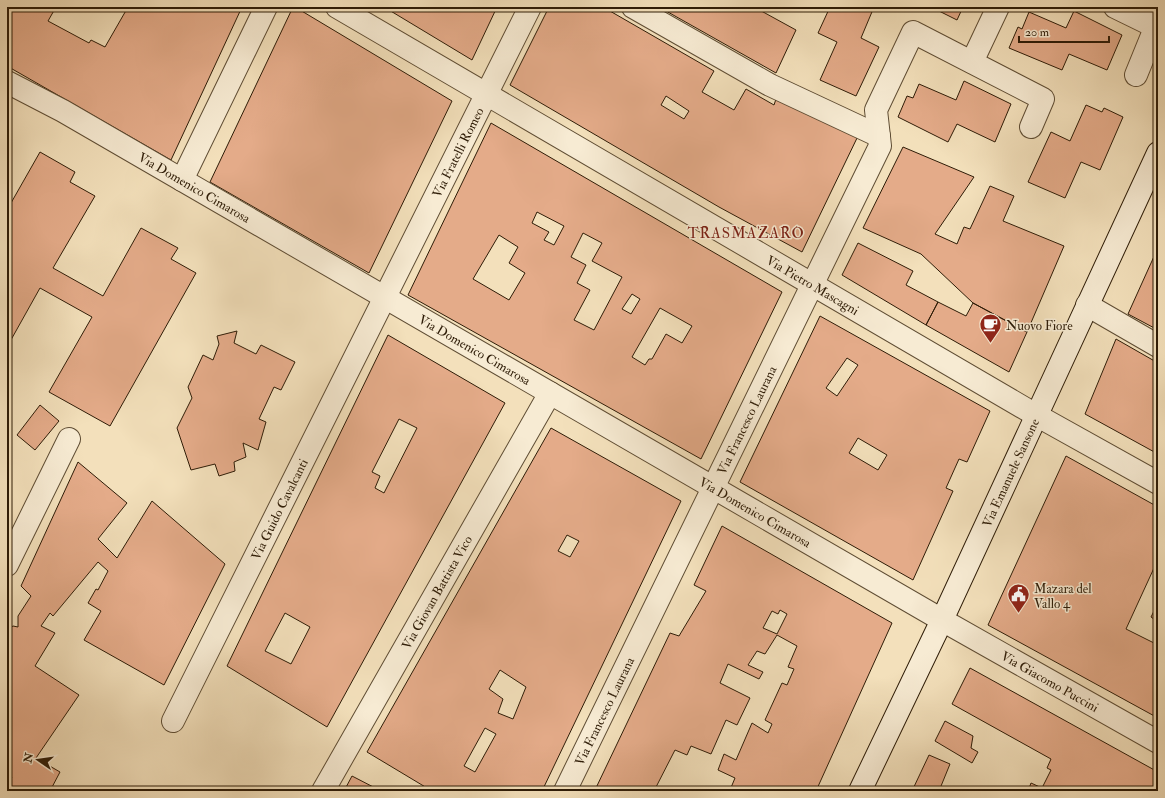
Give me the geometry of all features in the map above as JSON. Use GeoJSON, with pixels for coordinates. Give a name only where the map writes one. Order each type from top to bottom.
{"type":"FeatureCollection","features":[{"type":"Feature","properties":{"kind":"street"},"geometry":{"type":"LineString","coordinates":[[182,180],[266,7]]}},
{"type":"Feature","properties":{"kind":"street","name":"Via Pietro Mascagni"},"geometry":{"type":"LineString","coordinates":[[337,7],[1036,415],[1158,483]]}},
{"type":"Feature","properties":{"kind":"street","name":"Via Fratelli Romeo"},"geometry":{"type":"LineString","coordinates":[[385,297],[530,7]]}},
{"type":"Feature","properties":{"kind":"street"},"geometry":{"type":"LineString","coordinates":[[633,7],[770,85],[879,136]]}},
{"type":"Feature","properties":{"kind":"street"},"geometry":{"type":"LineString","coordinates":[[998,7],[972,62],[1043,99],[1031,127]]}},
{"type":"Feature","properties":{"kind":"street"},"geometry":{"type":"LineString","coordinates":[[1115,7],[1157,24],[1136,75]]}},
{"type":"Feature","properties":{"kind":"street","name":"Via Francesco Laurana"},"geometry":{"type":"LineString","coordinates":[[565,791],[880,146],[876,110],[914,32],[972,62]]}},
{"type":"Feature","properties":{"kind":"street","name":"Via Domenico Cimarosa"},"geometry":{"type":"LineString","coordinates":[[7,82],[63,111],[942,620]]}},
{"type":"Feature","properties":{"kind":"street","name":"Via Emanuele Sansone"},"geometry":{"type":"LineString","coordinates":[[860,791],[942,620],[1087,305],[1156,164]]}},
{"type":"Feature","properties":{"kind":"street","name":"Via Guido Cavalcanti"},"geometry":{"type":"LineString","coordinates":[[173,721],[385,297]]}},
{"type":"Feature","properties":{"kind":"street"},"geometry":{"type":"LineString","coordinates":[[1087,305],[1158,346]]}},
{"type":"Feature","properties":{"kind":"street","name":"Via Giovan Battista Vico"},"geometry":{"type":"LineString","coordinates":[[323,791],[550,393]]}},
{"type":"Feature","properties":{"kind":"street"},"geometry":{"type":"LineString","coordinates":[[9,554],[69,439]]}},
{"type":"Feature","properties":{"kind":"street","name":"Via Giacomo Puccini"},"geometry":{"type":"LineString","coordinates":[[942,620],[1158,742]]}},
{"type":"Feature","properties":{"kind":"building"},"geometry":{"type":"Polygon","coordinates":[[[7,7],[56,7],[48,21],[89,43],[91,40],[105,47],[128,7],[242,7],[171,160],[7,66],[7,7]]]}},
{"type":"Feature","properties":{"kind":"building"},"geometry":{"type":"Polygon","coordinates":[[[293,7],[452,101],[369,273],[210,182],[293,7]]]}},
{"type":"Feature","properties":{"kind":"building"},"geometry":{"type":"Polygon","coordinates":[[[384,7],[497,7],[472,60],[384,7]]]}},
{"type":"Feature","properties":{"kind":"building"},"geometry":{"type":"Polygon","coordinates":[[[549,7],[603,7],[714,71],[702,92],[734,110],[746,89],[774,105],[776,99],[858,136],[802,252],[719,207],[510,85],[549,7]],[[666,96],[661,105],[684,119],[689,111],[666,96]]]}},
{"type":"Feature","properties":{"kind":"building"},"geometry":{"type":"Polygon","coordinates":[[[659,7],[754,7],[796,30],[776,73],[659,7]]]}},
{"type":"Feature","properties":{"kind":"building"},"geometry":{"type":"Polygon","coordinates":[[[830,7],[874,7],[861,38],[879,47],[856,96],[820,80],[837,42],[818,33],[830,7]]]}},
{"type":"Feature","properties":{"kind":"building"},"geometry":{"type":"Polygon","coordinates":[[[931,7],[963,7],[957,20],[931,7]]]}},
{"type":"Feature","properties":{"kind":"building"},"geometry":{"type":"Polygon","coordinates":[[[1074,11],[1122,35],[1107,70],[1069,54],[1062,70],[1009,48],[1018,27],[1022,29],[1029,12],[1066,28],[1074,11]]]}},
{"type":"Feature","properties":{"kind":"building"},"geometry":{"type":"Polygon","coordinates":[[[964,81],[1011,104],[995,142],[957,124],[948,142],[898,117],[907,96],[913,98],[919,84],[956,100],[964,81]]]}},
{"type":"Feature","properties":{"kind":"building"},"geometry":{"type":"Polygon","coordinates":[[[1086,105],[1102,112],[1104,108],[1123,117],[1100,170],[1081,162],[1065,198],[1028,182],[1051,132],[1070,141],[1086,105]]]}},
{"type":"Feature","properties":{"kind":"building"},"geometry":{"type":"Polygon","coordinates":[[[491,123],[782,292],[701,459],[408,295],[491,123]],[[537,212],[532,223],[549,232],[544,240],[554,245],[564,226],[537,212]],[[583,233],[571,257],[586,265],[577,283],[590,290],[574,320],[594,330],[622,277],[592,261],[602,243],[583,233]],[[499,235],[473,279],[509,300],[525,273],[509,263],[518,247],[499,235]],[[632,294],[622,309],[631,314],[640,299],[632,294]],[[660,308],[632,357],[645,365],[649,359],[652,359],[666,334],[682,343],[692,326],[660,308]]]}},
{"type":"Feature","properties":{"kind":"building"},"geometry":{"type":"Polygon","coordinates":[[[903,147],[974,177],[935,234],[957,244],[964,227],[970,229],[990,186],[1014,196],[1003,221],[1064,246],[1027,332],[973,303],[921,254],[863,228],[903,147]]]}},
{"type":"Feature","properties":{"kind":"building"},"geometry":{"type":"Polygon","coordinates":[[[40,152],[75,172],[70,182],[95,196],[53,268],[103,296],[141,228],[178,248],[171,259],[196,273],[110,426],[49,392],[92,317],[40,288],[7,347],[7,210],[40,152]]]}},
{"type":"Feature","properties":{"kind":"building"},"geometry":{"type":"Polygon","coordinates":[[[858,243],[913,271],[906,285],[938,302],[926,325],[842,275],[858,243]]]}},
{"type":"Feature","properties":{"kind":"building"},"geometry":{"type":"Polygon","coordinates":[[[1156,252],[1158,253],[1158,330],[1128,314],[1156,252]]]}},
{"type":"Feature","properties":{"kind":"building","name":"Nuovo Fiore"},"geometry":{"type":"Polygon","coordinates":[[[938,302],[966,316],[973,303],[1027,332],[1009,372],[926,325],[938,302]]]}},
{"type":"Feature","properties":{"kind":"building"},"geometry":{"type":"Polygon","coordinates":[[[820,316],[990,411],[967,462],[959,459],[946,488],[953,491],[913,580],[740,482],[820,316]],[[847,358],[826,388],[837,396],[858,365],[847,358]],[[858,438],[849,453],[878,470],[887,455],[858,438]]]}},
{"type":"Feature","properties":{"kind":"building"},"geometry":{"type":"Polygon","coordinates":[[[237,331],[234,343],[256,354],[261,345],[295,362],[281,390],[274,387],[259,419],[266,422],[258,450],[243,443],[246,457],[234,462],[235,471],[219,476],[215,464],[191,470],[177,428],[192,398],[188,387],[203,355],[213,360],[219,344],[217,336],[237,331]]]}},
{"type":"Feature","properties":{"kind":"building"},"geometry":{"type":"Polygon","coordinates":[[[388,335],[505,403],[327,727],[227,666],[388,335]],[[399,419],[372,472],[380,476],[375,488],[384,493],[417,428],[399,419]],[[285,613],[265,651],[291,664],[310,627],[285,613]]]}},
{"type":"Feature","properties":{"kind":"building"},"geometry":{"type":"Polygon","coordinates":[[[1116,339],[1158,363],[1158,454],[1085,414],[1116,339]]]}},
{"type":"Feature","properties":{"kind":"building"},"geometry":{"type":"Polygon","coordinates":[[[40,405],[59,421],[35,450],[17,435],[40,405]]]}},
{"type":"Feature","properties":{"kind":"building"},"geometry":{"type":"Polygon","coordinates":[[[551,428],[681,501],[542,791],[432,791],[367,752],[551,428]],[[567,535],[558,551],[570,557],[579,541],[567,535]],[[500,670],[489,689],[503,699],[498,713],[513,719],[526,687],[500,670]],[[485,728],[464,766],[475,772],[496,734],[485,728]]]}},
{"type":"Feature","properties":{"kind":"building"},"geometry":{"type":"Polygon","coordinates":[[[1066,456],[1158,507],[1158,570],[1154,568],[1126,629],[1158,645],[1158,718],[988,625],[1066,456]]]}},
{"type":"Feature","properties":{"kind":"building"},"geometry":{"type":"Polygon","coordinates":[[[78,462],[127,503],[98,539],[117,558],[152,501],[225,564],[164,685],[84,640],[101,611],[88,603],[96,589],[98,590],[108,571],[98,562],[53,616],[50,613],[41,626],[55,633],[35,666],[79,695],[36,758],[60,772],[50,791],[7,791],[7,784],[12,777],[7,773],[7,630],[13,626],[18,627],[18,616],[31,596],[21,586],[78,462]]]}},
{"type":"Feature","properties":{"kind":"building"},"geometry":{"type":"Polygon","coordinates":[[[722,526],[892,623],[816,791],[734,791],[730,790],[735,778],[718,770],[724,754],[736,760],[752,723],[768,733],[772,724],[765,720],[782,683],[787,685],[794,669],[788,667],[797,646],[777,635],[765,654],[757,651],[748,665],[763,672],[759,679],[728,664],[720,683],[750,698],[737,725],[726,720],[711,754],[691,746],[687,755],[675,750],[654,791],[595,790],[670,633],[679,636],[706,591],[694,585],[722,526]],[[780,610],[778,614],[772,611],[763,628],[777,634],[787,614],[780,610]]]}},
{"type":"Feature","properties":{"kind":"building"},"geometry":{"type":"Polygon","coordinates":[[[1158,603],[1158,622],[1151,617],[1158,603]]]}},
{"type":"Feature","properties":{"kind":"building"},"geometry":{"type":"Polygon","coordinates":[[[970,668],[1158,772],[1158,791],[1028,791],[1031,783],[1042,788],[1051,770],[1047,768],[1051,759],[952,704],[970,668]]]}},
{"type":"Feature","properties":{"kind":"building"},"geometry":{"type":"Polygon","coordinates":[[[945,721],[973,736],[971,748],[978,752],[972,763],[935,741],[945,721]]]}},
{"type":"Feature","properties":{"kind":"building"},"geometry":{"type":"Polygon","coordinates":[[[929,755],[950,764],[939,791],[912,791],[929,755]]]}},
{"type":"Feature","properties":{"kind":"building"},"geometry":{"type":"Polygon","coordinates":[[[352,776],[381,791],[344,791],[352,776]]]}},
{"type":"Feature","properties":{"kind":"place","name":"Nuovo Fiore"},"geometry":{"type":"Point","coordinates":[991,344]}},
{"type":"Feature","properties":{"kind":"place","name":"Mazara del Vallo 4"},"geometry":{"type":"Point","coordinates":[1018,614]}},
{"type":"Feature","properties":{"kind":"district","name":"TRASMAZARO"},"geometry":{"type":"Point","coordinates":[746,233]}}]}
